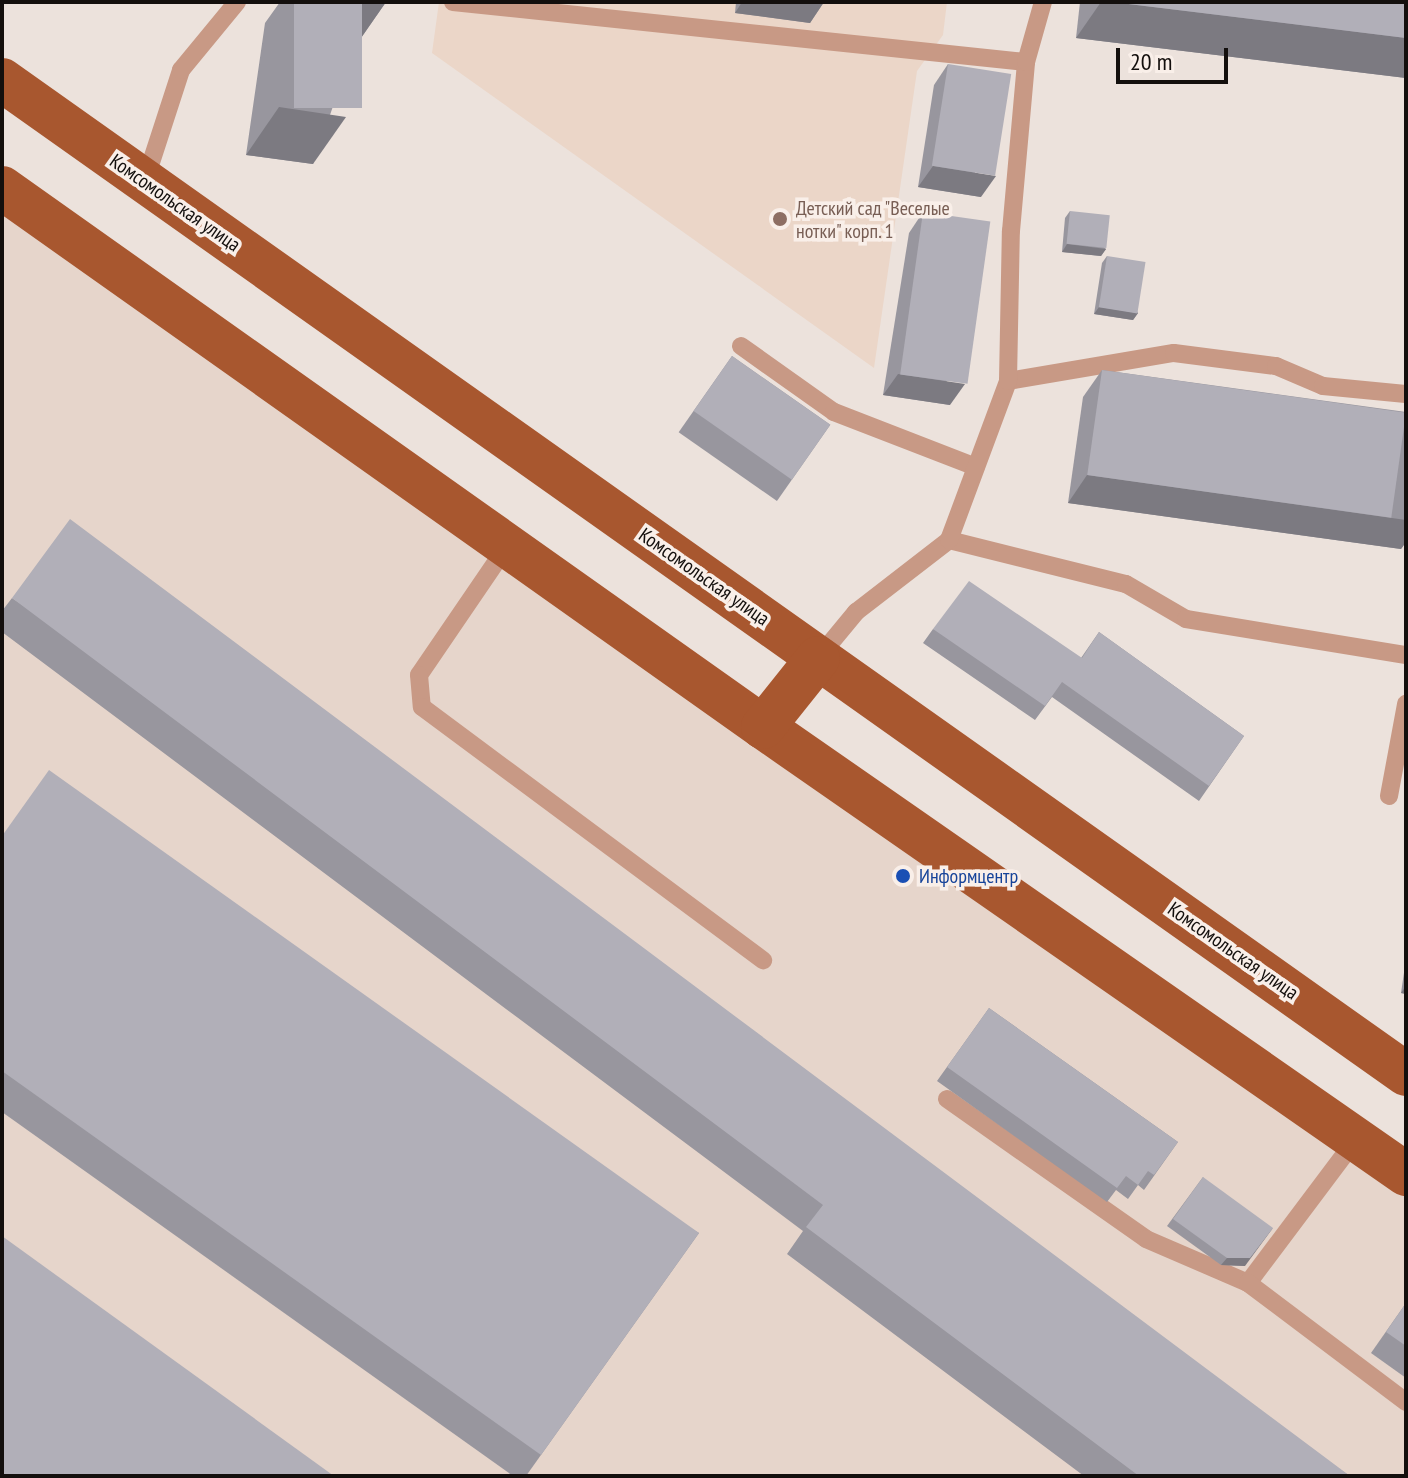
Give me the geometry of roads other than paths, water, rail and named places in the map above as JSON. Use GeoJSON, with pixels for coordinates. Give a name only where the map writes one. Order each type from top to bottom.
{"type":"FeatureCollection","features":[{"type":"Feature","properties":{"kind":"main road","name":"Комсомольская улица"},"geometry":{"type":"LineString","coordinates":[[2,80],[1406,1074]]}},
{"type":"Feature","properties":{"kind":"main road"},"geometry":{"type":"LineString","coordinates":[[2,188],[763,727],[1406,1174]]}},
{"type":"Feature","properties":{"kind":"main road"},"geometry":{"type":"LineString","coordinates":[[763,727],[818,658]]}},
{"type":"Feature","properties":{"kind":"lane"},"geometry":{"type":"LineString","coordinates":[[145,181],[181,70],[237,2]]}},
{"type":"Feature","properties":{"kind":"lane"},"geometry":{"type":"LineString","coordinates":[[453,2],[1026,62]]}},
{"type":"Feature","properties":{"kind":"lane"},"geometry":{"type":"LineString","coordinates":[[818,658],[856,612],[949,540],[1008,381],[1011,231],[1026,62],[1043,2]]}},
{"type":"Feature","properties":{"kind":"lane"},"geometry":{"type":"LineString","coordinates":[[741,346],[834,412],[976,467]]}},
{"type":"Feature","properties":{"kind":"lane"},"geometry":{"type":"LineString","coordinates":[[1008,381],[1174,353],[1276,366],[1323,386],[1406,394]]}},
{"type":"Feature","properties":{"kind":"lane"},"geometry":{"type":"LineString","coordinates":[[949,540],[1126,584],[1186,619],[1406,655]]}},
{"type":"Feature","properties":{"kind":"lane"},"geometry":{"type":"LineString","coordinates":[[507,546],[419,675],[422,707],[763,960]]}},
{"type":"Feature","properties":{"kind":"lane"},"geometry":{"type":"LineString","coordinates":[[1389,796],[1406,704]]}},
{"type":"Feature","properties":{"kind":"lane"},"geometry":{"type":"LineString","coordinates":[[947,1099],[1146,1239],[1248,1283],[1406,1402]]}},
{"type":"Feature","properties":{"kind":"lane"},"geometry":{"type":"LineString","coordinates":[[1248,1283],[1356,1139]]}},
{"type":"Feature","properties":{"kind":"place","name":"Детский сад \"Веселые нотки\" корп. 1"},"geometry":{"type":"Point","coordinates":[780,219]}},
{"type":"Feature","properties":{"kind":"place","name":"Информцентр"},"geometry":{"type":"Point","coordinates":[903,876]}}]}
